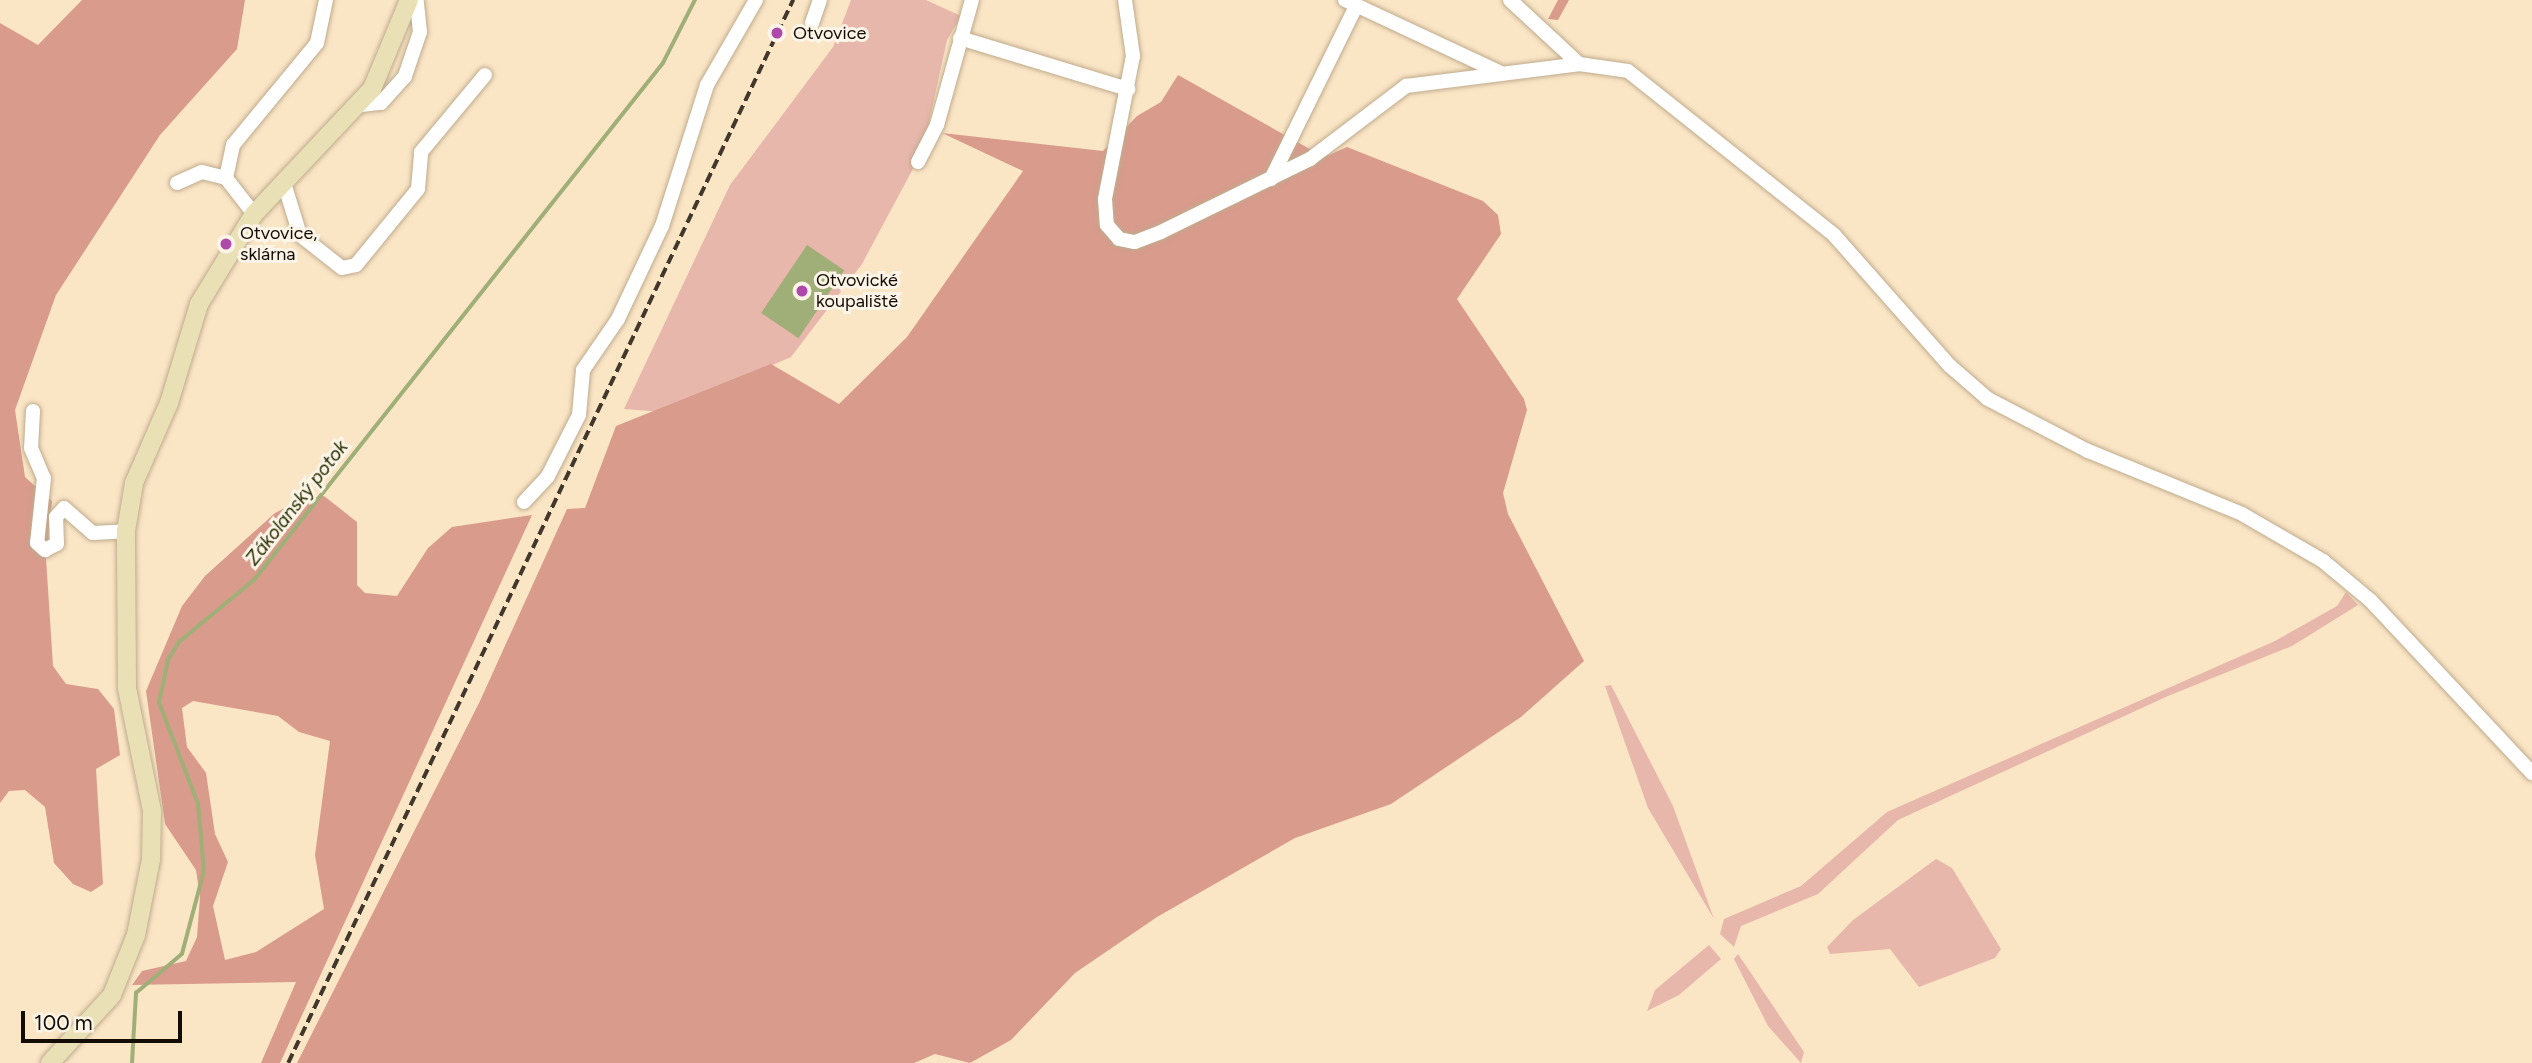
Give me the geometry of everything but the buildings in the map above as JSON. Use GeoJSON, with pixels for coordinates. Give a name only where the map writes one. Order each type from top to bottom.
{"type":"FeatureCollection","features":[{"type":"Feature","properties":{"kind":"main road"},"geometry":{"type":"LineString","coordinates":[[50,1063],[112,995],[136,935],[151,859],[152,811],[127,688],[126,531],[134,483],[169,403],[191,323],[254,214],[361,105],[413,1]]}},
{"type":"Feature","properties":{"kind":"street"},"geometry":{"type":"LineString","coordinates":[[226,178],[239,135],[320,37],[326,0]]}},
{"type":"Feature","properties":{"kind":"street"},"geometry":{"type":"LineString","coordinates":[[524,502],[548,476],[579,415],[583,370],[618,319],[655,242],[707,85],[756,0]]}},
{"type":"Feature","properties":{"kind":"street"},"geometry":{"type":"LineString","coordinates":[[812,23],[820,0]]}},
{"type":"Feature","properties":{"kind":"street"},"geometry":{"type":"LineString","coordinates":[[918,162],[937,125],[972,0]]}},
{"type":"Feature","properties":{"kind":"street"},"geometry":{"type":"LineString","coordinates":[[1125,0],[1133,56],[1105,200],[1107,225],[1119,239],[1135,242],[1161,232],[1310,159],[1406,86],[1579,64],[1628,71],[1684,112],[1834,235],[1950,366],[1988,399],[2088,451],[2242,514],[2323,561],[2371,601],[2532,773]]}},
{"type":"Feature","properties":{"kind":"street"},"geometry":{"type":"LineString","coordinates":[[1510,0],[1579,64]]}},
{"type":"Feature","properties":{"kind":"street"},"geometry":{"type":"LineString","coordinates":[[361,105],[381,103],[405,76],[420,32],[413,1]]}},
{"type":"Feature","properties":{"kind":"street"},"geometry":{"type":"LineString","coordinates":[[1271,178],[1351,3],[1502,74]]}},
{"type":"Feature","properties":{"kind":"street"},"geometry":{"type":"LineString","coordinates":[[960,38],[1128,89]]}},
{"type":"Feature","properties":{"kind":"street"},"geometry":{"type":"LineString","coordinates":[[284,183],[300,234],[342,268],[356,265],[418,189],[421,152],[485,75]]}},
{"type":"Feature","properties":{"kind":"street"},"geometry":{"type":"LineString","coordinates":[[177,183],[202,172],[226,178],[254,214]]}},
{"type":"Feature","properties":{"kind":"street"},"geometry":{"type":"LineString","coordinates":[[33,411],[31,448],[44,478],[37,543],[46,550],[57,544],[56,517],[64,508],[93,533],[126,531]]}},
{"type":"Feature","properties":{"kind":"shaded area"},"geometry":{"type":"Polygon","coordinates":[[[82,0],[245,0],[237,49],[160,135],[56,295],[15,410],[25,477],[52,501],[46,558],[53,666],[66,684],[98,689],[114,709],[120,755],[96,769],[103,884],[91,892],[73,884],[54,863],[45,807],[25,790],[9,791],[0,803],[0,23],[38,45],[82,0]]]}},
{"type":"Feature","properties":{"kind":"shaded area"},"geometry":{"type":"Polygon","coordinates":[[[851,0],[926,0],[961,16],[947,40],[923,150],[862,264],[791,357],[663,412],[624,409],[730,185],[833,47],[851,0]]]}},
{"type":"Feature","properties":{"kind":"shaded area"},"geometry":{"type":"Polygon","coordinates":[[[1558,0],[1569,0],[1558,20],[1548,19],[1558,0]]]}},
{"type":"Feature","properties":{"kind":"shaded area"},"geometry":{"type":"Polygon","coordinates":[[[1178,75],[1324,157],[1347,147],[1483,201],[1498,215],[1501,234],[1457,299],[1524,399],[1527,410],[1503,493],[1508,514],[1584,661],[1521,717],[1391,804],[1295,838],[1157,917],[1075,973],[1011,1040],[970,1063],[935,1054],[914,1063],[297,1063],[480,701],[567,509],[585,508],[616,426],[771,364],[839,404],[907,337],[1023,171],[942,133],[1103,151],[1137,116],[1161,102],[1178,75]]]}},
{"type":"Feature","properties":{"kind":"shaded area","name":"Otvovické koupaliště"},"geometry":{"type":"Polygon","coordinates":[[[807,245],[844,270],[798,338],[761,313],[807,245]]]}},
{"type":"Feature","properties":{"kind":"shaded area"},"geometry":{"type":"Polygon","coordinates":[[[324,496],[357,522],[357,585],[365,593],[397,596],[428,548],[452,527],[532,515],[280,1063],[261,1063],[296,982],[132,985],[142,971],[186,961],[197,937],[200,897],[196,870],[165,824],[146,691],[182,606],[205,576],[275,513],[302,499],[324,496]],[[193,701],[182,708],[187,747],[206,773],[215,834],[228,862],[213,906],[225,960],[256,952],[324,909],[315,855],[330,741],[299,732],[278,716],[193,701]]]}},
{"type":"Feature","properties":{"kind":"shaded area"},"geometry":{"type":"Polygon","coordinates":[[[2346,592],[2358,605],[2292,646],[2168,696],[1898,820],[1818,894],[1741,926],[1734,947],[1720,934],[1724,919],[1801,886],[1887,812],[2275,641],[2337,606],[2346,592]]]}},
{"type":"Feature","properties":{"kind":"shaded area"},"geometry":{"type":"Polygon","coordinates":[[[1611,685],[1673,806],[1714,919],[1648,808],[1605,686],[1611,685]]]}},
{"type":"Feature","properties":{"kind":"shaded area"},"geometry":{"type":"Polygon","coordinates":[[[1936,859],[1952,868],[2001,949],[1995,958],[1919,987],[1890,949],[1830,954],[1827,947],[1853,920],[1936,859]]]}},
{"type":"Feature","properties":{"kind":"shaded area"},"geometry":{"type":"Polygon","coordinates":[[[1709,945],[1721,959],[1679,995],[1647,1011],[1655,990],[1709,945]]]}},
{"type":"Feature","properties":{"kind":"shaded area"},"geometry":{"type":"Polygon","coordinates":[[[1738,954],[1804,1052],[1801,1063],[1768,1026],[1734,959],[1738,954]]]}},
{"type":"Feature","properties":{"kind":"waterway","name":"Zákolanský potok"},"geometry":{"type":"LineString","coordinates":[[132,1063],[136,993],[182,954],[204,871],[198,804],[159,703],[168,660],[179,642],[254,580],[663,63],[695,0]]}},
{"type":"Feature","properties":{"kind":"railway"},"geometry":{"type":"LineString","coordinates":[[288,1063],[793,0]]}},
{"type":"Feature","properties":{"kind":"place","name":"Otvovice"},"geometry":{"type":"Point","coordinates":[777,33]}},
{"type":"Feature","properties":{"kind":"place","name":"Otvovice, sklárna"},"geometry":{"type":"Point","coordinates":[226,244]}},
{"type":"Feature","properties":{"kind":"place","name":"Otvovické koupaliště"},"geometry":{"type":"Point","coordinates":[802,291]}}]}
